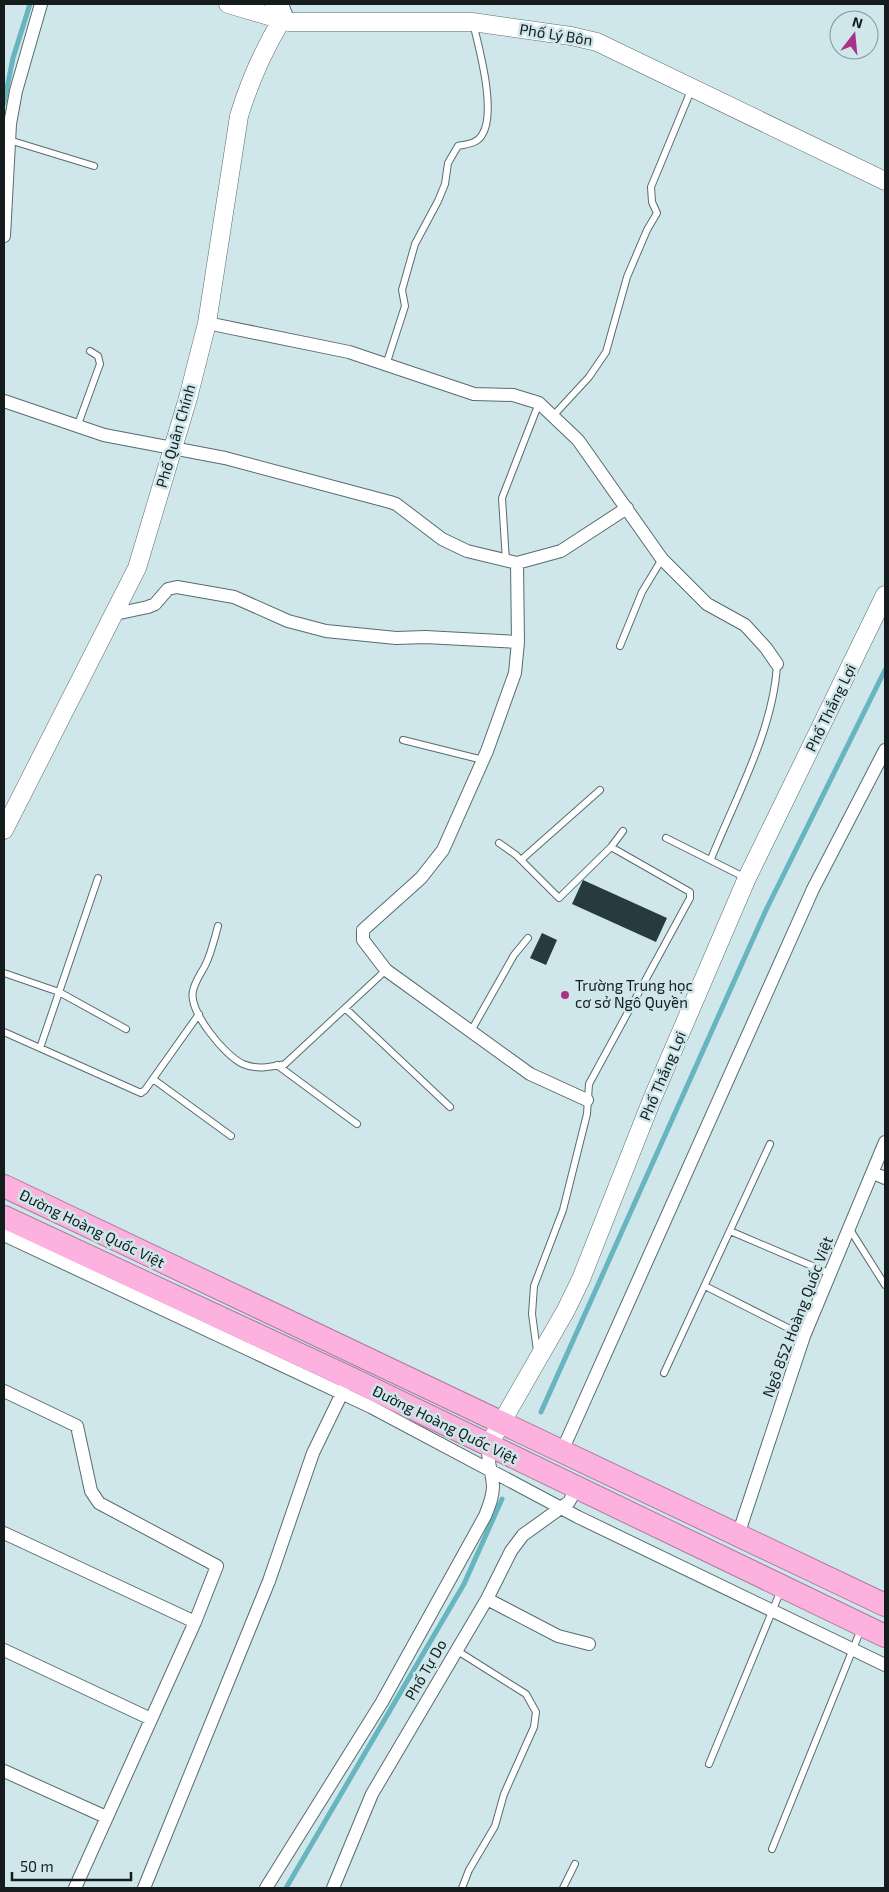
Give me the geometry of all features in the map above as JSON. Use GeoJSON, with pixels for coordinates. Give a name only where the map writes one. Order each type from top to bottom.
{"type":"FeatureCollection","features":[{"type":"Feature","properties":{"kind":"highway","name":"Đường Hoàng Quốc Việt"},"geometry":{"type":"LineString","coordinates":[[4,1186],[59,1215],[502,1422],[885,1605]]}},
{"type":"Feature","properties":{"kind":"highway","name":"Đường Hoàng Quốc Việt"},"geometry":{"type":"LineString","coordinates":[[4,1217],[346,1386],[488,1446],[885,1636]]}},
{"type":"Feature","properties":{"kind":"street"},"geometry":{"type":"LineString","coordinates":[[4,236],[10,140],[16,90],[41,4]]}},
{"type":"Feature","properties":{"kind":"street","name":"Phố Lý Bôn"},"geometry":{"type":"LineString","coordinates":[[228,4],[284,16],[472,22],[571,36],[597,42],[692,86],[885,181]]}},
{"type":"Feature","properties":{"kind":"street"},"geometry":{"type":"LineString","coordinates":[[271,4],[284,16]]}},
{"type":"Feature","properties":{"kind":"street","name":"Phố Quân Chính"},"geometry":{"type":"LineString","coordinates":[[4,830],[58,719],[115,614],[137,568],[174,449],[206,323],[222,239],[239,116],[259,63],[284,16]]}},
{"type":"Feature","properties":{"kind":"street"},"geometry":{"type":"LineString","coordinates":[[206,323],[349,352],[474,394],[513,395],[539,403],[578,440],[662,559],[707,604],[744,625],[766,648],[777,664]]}},
{"type":"Feature","properties":{"kind":"street"},"geometry":{"type":"LineString","coordinates":[[4,401],[104,435],[225,458],[396,504],[442,539],[467,551],[512,562],[561,551],[627,508]]}},
{"type":"Feature","properties":{"kind":"street"},"geometry":{"type":"LineString","coordinates":[[512,562],[518,642],[515,673],[483,760],[444,850],[421,878],[363,930],[363,940],[386,970],[530,1074],[587,1100]]}},
{"type":"Feature","properties":{"kind":"street"},"geometry":{"type":"LineString","coordinates":[[115,614],[155,604],[168,589],[177,587],[234,597],[288,621],[326,631],[396,638],[425,637],[518,642]]}},
{"type":"Feature","properties":{"kind":"street","name":"Phố Thắng Lợi"},"geometry":{"type":"LineString","coordinates":[[488,1446],[566,1310],[581,1279],[653,1098],[747,878],[885,595]]}},
{"type":"Feature","properties":{"kind":"street"},"geometry":{"type":"LineString","coordinates":[[562,1451],[814,889],[885,750]]}},
{"type":"Feature","properties":{"kind":"street","name":"Ngõ 852 Hoàng Quốc Việt"},"geometry":{"type":"LineString","coordinates":[[738,1535],[804,1336],[885,1142]]}},
{"type":"Feature","properties":{"kind":"street"},"geometry":{"type":"LineString","coordinates":[[873,1173],[885,1178]]}},
{"type":"Feature","properties":{"kind":"street"},"geometry":{"type":"LineString","coordinates":[[4,1235],[346,1386],[490,1471],[561,1508],[885,1665]]}},
{"type":"Feature","properties":{"kind":"street"},"geometry":{"type":"LineString","coordinates":[[144,1888],[269,1581],[313,1453],[346,1386]]}},
{"type":"Feature","properties":{"kind":"street"},"geometry":{"type":"LineString","coordinates":[[4,1391],[77,1426],[91,1491],[100,1503],[217,1566],[195,1622],[75,1888]]}},
{"type":"Feature","properties":{"kind":"street"},"geometry":{"type":"LineString","coordinates":[[266,1888],[382,1702],[474,1537],[491,1499],[493,1485],[487,1458],[488,1446]]}},
{"type":"Feature","properties":{"kind":"street","name":"Phố Tự Do"},"geometry":{"type":"LineString","coordinates":[[333,1888],[372,1794],[487,1598],[511,1551],[523,1535],[569,1502],[576,1489]]}},
{"type":"Feature","properties":{"kind":"street"},"geometry":{"type":"LineString","coordinates":[[4,1533],[195,1622]]}},
{"type":"Feature","properties":{"kind":"street"},"geometry":{"type":"LineString","coordinates":[[487,1598],[558,1636],[589,1644]]}},
{"type":"Feature","properties":{"kind":"street"},"geometry":{"type":"LineString","coordinates":[[4,1650],[151,1719]]}},
{"type":"Feature","properties":{"kind":"street"},"geometry":{"type":"LineString","coordinates":[[4,1771],[106,1817]]}},
{"type":"Feature","properties":{"kind":"lane"},"geometry":{"type":"LineString","coordinates":[[386,365],[406,306],[402,290],[415,244],[438,201],[448,163],[458,146],[476,142],[482,135],[486,124],[488,102],[483,63],[472,22]]}},
{"type":"Feature","properties":{"kind":"lane"},"geometry":{"type":"LineString","coordinates":[[553,416],[589,377],[606,352],[627,277],[647,230],[657,213],[652,202],[651,187],[692,86]]}},
{"type":"Feature","properties":{"kind":"lane"},"geometry":{"type":"LineString","coordinates":[[10,140],[94,166]]}},
{"type":"Feature","properties":{"kind":"lane"},"geometry":{"type":"LineString","coordinates":[[77,426],[100,364],[98,356],[90,351]]}},
{"type":"Feature","properties":{"kind":"lane"},"geometry":{"type":"LineString","coordinates":[[512,562],[502,498],[539,403]]}},
{"type":"Feature","properties":{"kind":"lane"},"geometry":{"type":"LineString","coordinates":[[620,646],[642,592],[662,559]]}},
{"type":"Feature","properties":{"kind":"lane"},"geometry":{"type":"LineString","coordinates":[[711,859],[764,733],[776,688],[777,664]]}},
{"type":"Feature","properties":{"kind":"lane"},"geometry":{"type":"LineString","coordinates":[[403,740],[483,760]]}},
{"type":"Feature","properties":{"kind":"lane"},"geometry":{"type":"LineString","coordinates":[[521,860],[579,812],[600,790]]}},
{"type":"Feature","properties":{"kind":"lane"},"geometry":{"type":"LineString","coordinates":[[499,843],[521,860],[559,898],[611,847],[623,831]]}},
{"type":"Feature","properties":{"kind":"lane"},"geometry":{"type":"LineString","coordinates":[[666,838],[747,878]]}},
{"type":"Feature","properties":{"kind":"lane"},"geometry":{"type":"LineString","coordinates":[[538,1358],[532,1314],[534,1286],[563,1210],[587,1114],[589,1084],[690,898],[690,892],[611,847]]}},
{"type":"Feature","properties":{"kind":"lane"},"geometry":{"type":"LineString","coordinates":[[40,1048],[98,878]]}},
{"type":"Feature","properties":{"kind":"lane"},"geometry":{"type":"LineString","coordinates":[[218,926],[208,959],[192,992],[199,1014],[224,1049],[242,1064],[267,1068],[284,1064],[386,970]]}},
{"type":"Feature","properties":{"kind":"lane"},"geometry":{"type":"LineString","coordinates":[[471,1031],[514,955],[528,938]]}},
{"type":"Feature","properties":{"kind":"lane"},"geometry":{"type":"LineString","coordinates":[[4,974],[58,992],[126,1029]]}},
{"type":"Feature","properties":{"kind":"lane"},"geometry":{"type":"LineString","coordinates":[[345,1008],[450,1107]]}},
{"type":"Feature","properties":{"kind":"lane"},"geometry":{"type":"LineString","coordinates":[[4,1032],[141,1093],[199,1014]]}},
{"type":"Feature","properties":{"kind":"lane"},"geometry":{"type":"LineString","coordinates":[[277,1065],[357,1124]]}},
{"type":"Feature","properties":{"kind":"lane"},"geometry":{"type":"LineString","coordinates":[[153,1079],[232,1136]]}},
{"type":"Feature","properties":{"kind":"lane"},"geometry":{"type":"LineString","coordinates":[[664,1373],[770,1144]]}},
{"type":"Feature","properties":{"kind":"lane"},"geometry":{"type":"LineString","coordinates":[[849,1228],[885,1284]]}},
{"type":"Feature","properties":{"kind":"lane"},"geometry":{"type":"LineString","coordinates":[[730,1231],[831,1274]]}},
{"type":"Feature","properties":{"kind":"lane"},"geometry":{"type":"LineString","coordinates":[[705,1286],[804,1336]]}},
{"type":"Feature","properties":{"kind":"lane"},"geometry":{"type":"LineString","coordinates":[[709,1764],[782,1587]]}},
{"type":"Feature","properties":{"kind":"lane"},"geometry":{"type":"LineString","coordinates":[[772,1849],[862,1626]]}},
{"type":"Feature","properties":{"kind":"lane"},"geometry":{"type":"LineString","coordinates":[[456,1650],[526,1694],[536,1712],[534,1727],[504,1794],[495,1826],[469,1870],[462,1888]]}},
{"type":"Feature","properties":{"kind":"lane"},"geometry":{"type":"LineString","coordinates":[[563,1888],[575,1864]]}},
{"type":"Feature","properties":{"kind":"building"},"geometry":{"type":"Polygon","coordinates":[[[583,880],[667,918],[656,942],[572,904],[583,880]]]}},
{"type":"Feature","properties":{"kind":"building"},"geometry":{"type":"Polygon","coordinates":[[[542,933],[557,940],[546,965],[530,958],[542,933]]]}},
{"type":"Feature","properties":{"kind":"waterway"},"geometry":{"type":"LineString","coordinates":[[4,103],[13,58],[30,4]]}},
{"type":"Feature","properties":{"kind":"waterway"},"geometry":{"type":"LineString","coordinates":[[541,1412],[766,910],[885,670]]}},
{"type":"Feature","properties":{"kind":"waterway"},"geometry":{"type":"LineString","coordinates":[[286,1888],[464,1584],[502,1499]]}},
{"type":"Feature","properties":{"kind":"place","name":"Trường Trung học cơ sở Ngô Quyền"},"geometry":{"type":"Point","coordinates":[565,995]}}]}
